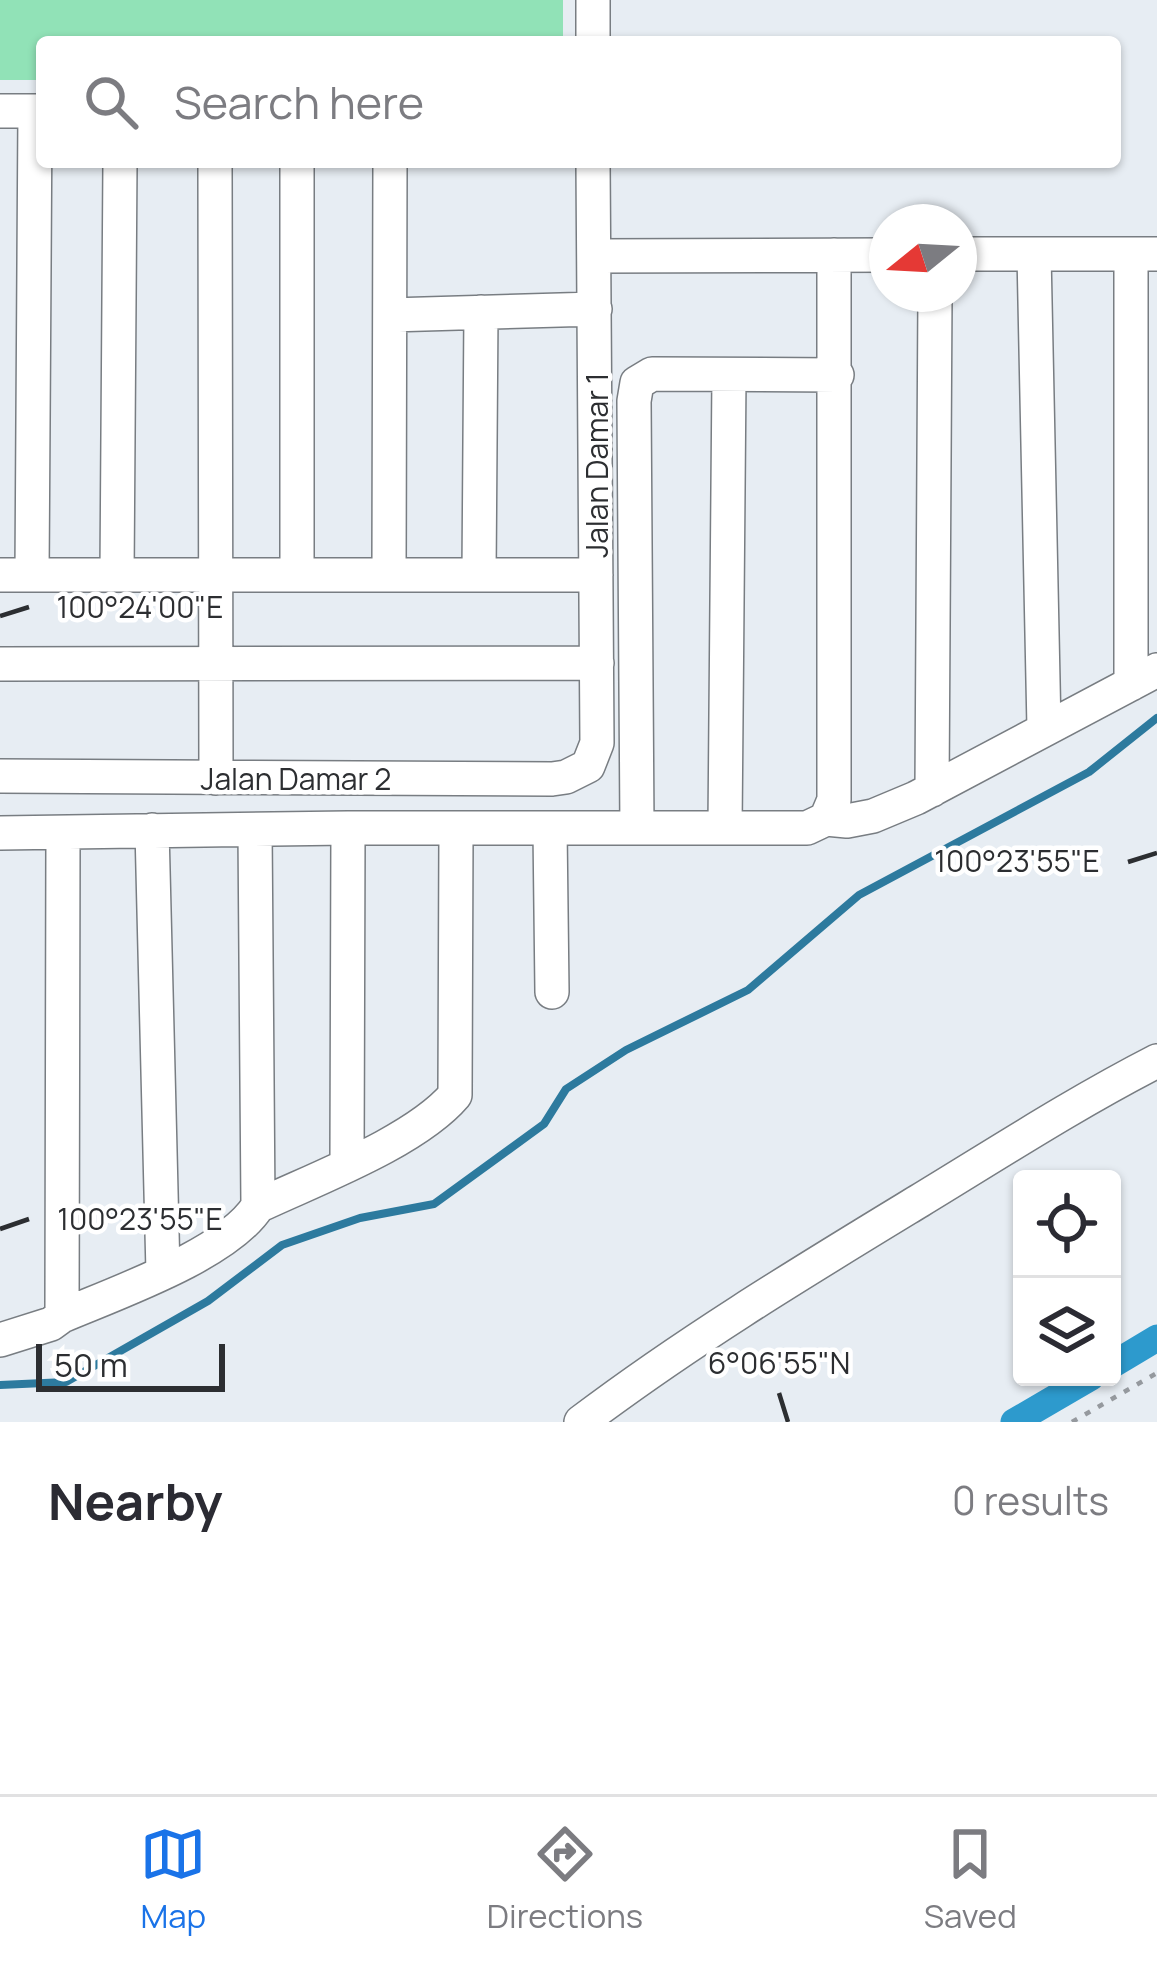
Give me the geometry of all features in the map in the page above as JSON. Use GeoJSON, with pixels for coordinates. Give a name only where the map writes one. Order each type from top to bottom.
{"type":"FeatureCollection","features":[{"type":"Feature","properties":{"kind":"street"},"geometry":{"type":"LineString","coordinates":[[592,36],[593,0]]}},
{"type":"Feature","properties":{"kind":"street"},"geometry":{"type":"LineString","coordinates":[[0,111],[36,111]]}},
{"type":"Feature","properties":{"kind":"street"},"geometry":{"type":"LineString","coordinates":[[36,168],[16,575],[596,575]]}},
{"type":"Feature","properties":{"kind":"street"},"geometry":{"type":"LineString","coordinates":[[118,574],[120,168]]}},
{"type":"Feature","properties":{"kind":"street"},"geometry":{"type":"LineString","coordinates":[[215,168],[216,778]]}},
{"type":"Feature","properties":{"kind":"street"},"geometry":{"type":"LineString","coordinates":[[296,575],[297,168]]}},
{"type":"Feature","properties":{"kind":"street"},"geometry":{"type":"LineString","coordinates":[[388,575],[390,168]]}},
{"type":"Feature","properties":{"kind":"street","name":"Jalan Damar 1"},"geometry":{"type":"LineString","coordinates":[[588,766],[597,743],[593,168]]}},
{"type":"Feature","properties":{"kind":"street"},"geometry":{"type":"LineString","coordinates":[[0,833],[807,828],[826,819],[873,816],[932,790],[1144,677],[1144,254],[977,254]]}},
{"type":"Feature","properties":{"kind":"street"},"geometry":{"type":"LineString","coordinates":[[1034,254],[1044,728]]}},
{"type":"Feature","properties":{"kind":"street"},"geometry":{"type":"LineString","coordinates":[[826,819],[834,800],[835,255]]}},
{"type":"Feature","properties":{"kind":"street"},"geometry":{"type":"LineString","coordinates":[[596,256],[869,255]]}},
{"type":"Feature","properties":{"kind":"street"},"geometry":{"type":"LineString","coordinates":[[390,315],[595,309]]}},
{"type":"Feature","properties":{"kind":"street"},"geometry":{"type":"LineString","coordinates":[[479,574],[482,312]]}},
{"type":"Feature","properties":{"kind":"street"},"geometry":{"type":"LineString","coordinates":[[932,790],[934,312]]}},
{"type":"Feature","properties":{"kind":"street"},"geometry":{"type":"LineString","coordinates":[[637,828],[634,401],[638,383],[652,374],[836,375]]}},
{"type":"Feature","properties":{"kind":"street"},"geometry":{"type":"LineString","coordinates":[[725,828],[729,376]]}},
{"type":"Feature","properties":{"kind":"street"},"geometry":{"type":"LineString","coordinates":[[0,664],[597,663]]}},
{"type":"Feature","properties":{"kind":"street","name":"Jalan Damar 2"},"geometry":{"type":"LineString","coordinates":[[0,776],[552,779],[566,778],[588,766]]}},
{"type":"Feature","properties":{"kind":"street"},"geometry":{"type":"LineString","coordinates":[[347,1164],[348,828]]}},
{"type":"Feature","properties":{"kind":"street"},"geometry":{"type":"LineString","coordinates":[[550,829],[552,992]]}},
{"type":"Feature","properties":{"kind":"street"},"geometry":{"type":"LineString","coordinates":[[152,830],[164,1272]]}},
{"type":"Feature","properties":{"kind":"street"},"geometry":{"type":"LineString","coordinates":[[256,830],[258,1206]]}},
{"type":"Feature","properties":{"kind":"street"},"geometry":{"type":"LineString","coordinates":[[0,1340],[51,1324],[164,1272],[245,1226],[258,1206],[416,1128],[442,1110],[455,1095],[456,831]]}},
{"type":"Feature","properties":{"kind":"street"},"geometry":{"type":"LineString","coordinates":[[62,1316],[63,834]]}},
{"type":"Feature","properties":{"kind":"street"},"geometry":{"type":"LineString","coordinates":[[581,1422],[639,1378],[880,1225],[1157,1061]]}},
{"type":"Feature","properties":{"kind":"path"},"geometry":{"type":"LineString","coordinates":[[1072,1422],[1157,1373]]}},
{"type":"Feature","properties":{"kind":"green space"},"geometry":{"type":"Polygon","coordinates":[[[0,0],[563,0],[563,36],[36,36],[36,80],[0,80],[0,0]]]}},
{"type":"Feature","properties":{"kind":"waterway"},"geometry":{"type":"LineString","coordinates":[[0,1385],[66,1382],[208,1301],[282,1245],[360,1218],[434,1204],[544,1124],[566,1089],[626,1050],[748,990],[859,895],[1089,772],[1157,718]]}},
{"type":"Feature","properties":{"kind":"waterway"},"geometry":{"type":"LineString","coordinates":[[1121,1360],[1157,1338]]}},
{"type":"Feature","properties":{"kind":"waterway"},"geometry":{"type":"LineString","coordinates":[[1014,1422],[1076,1386]]}}]}
